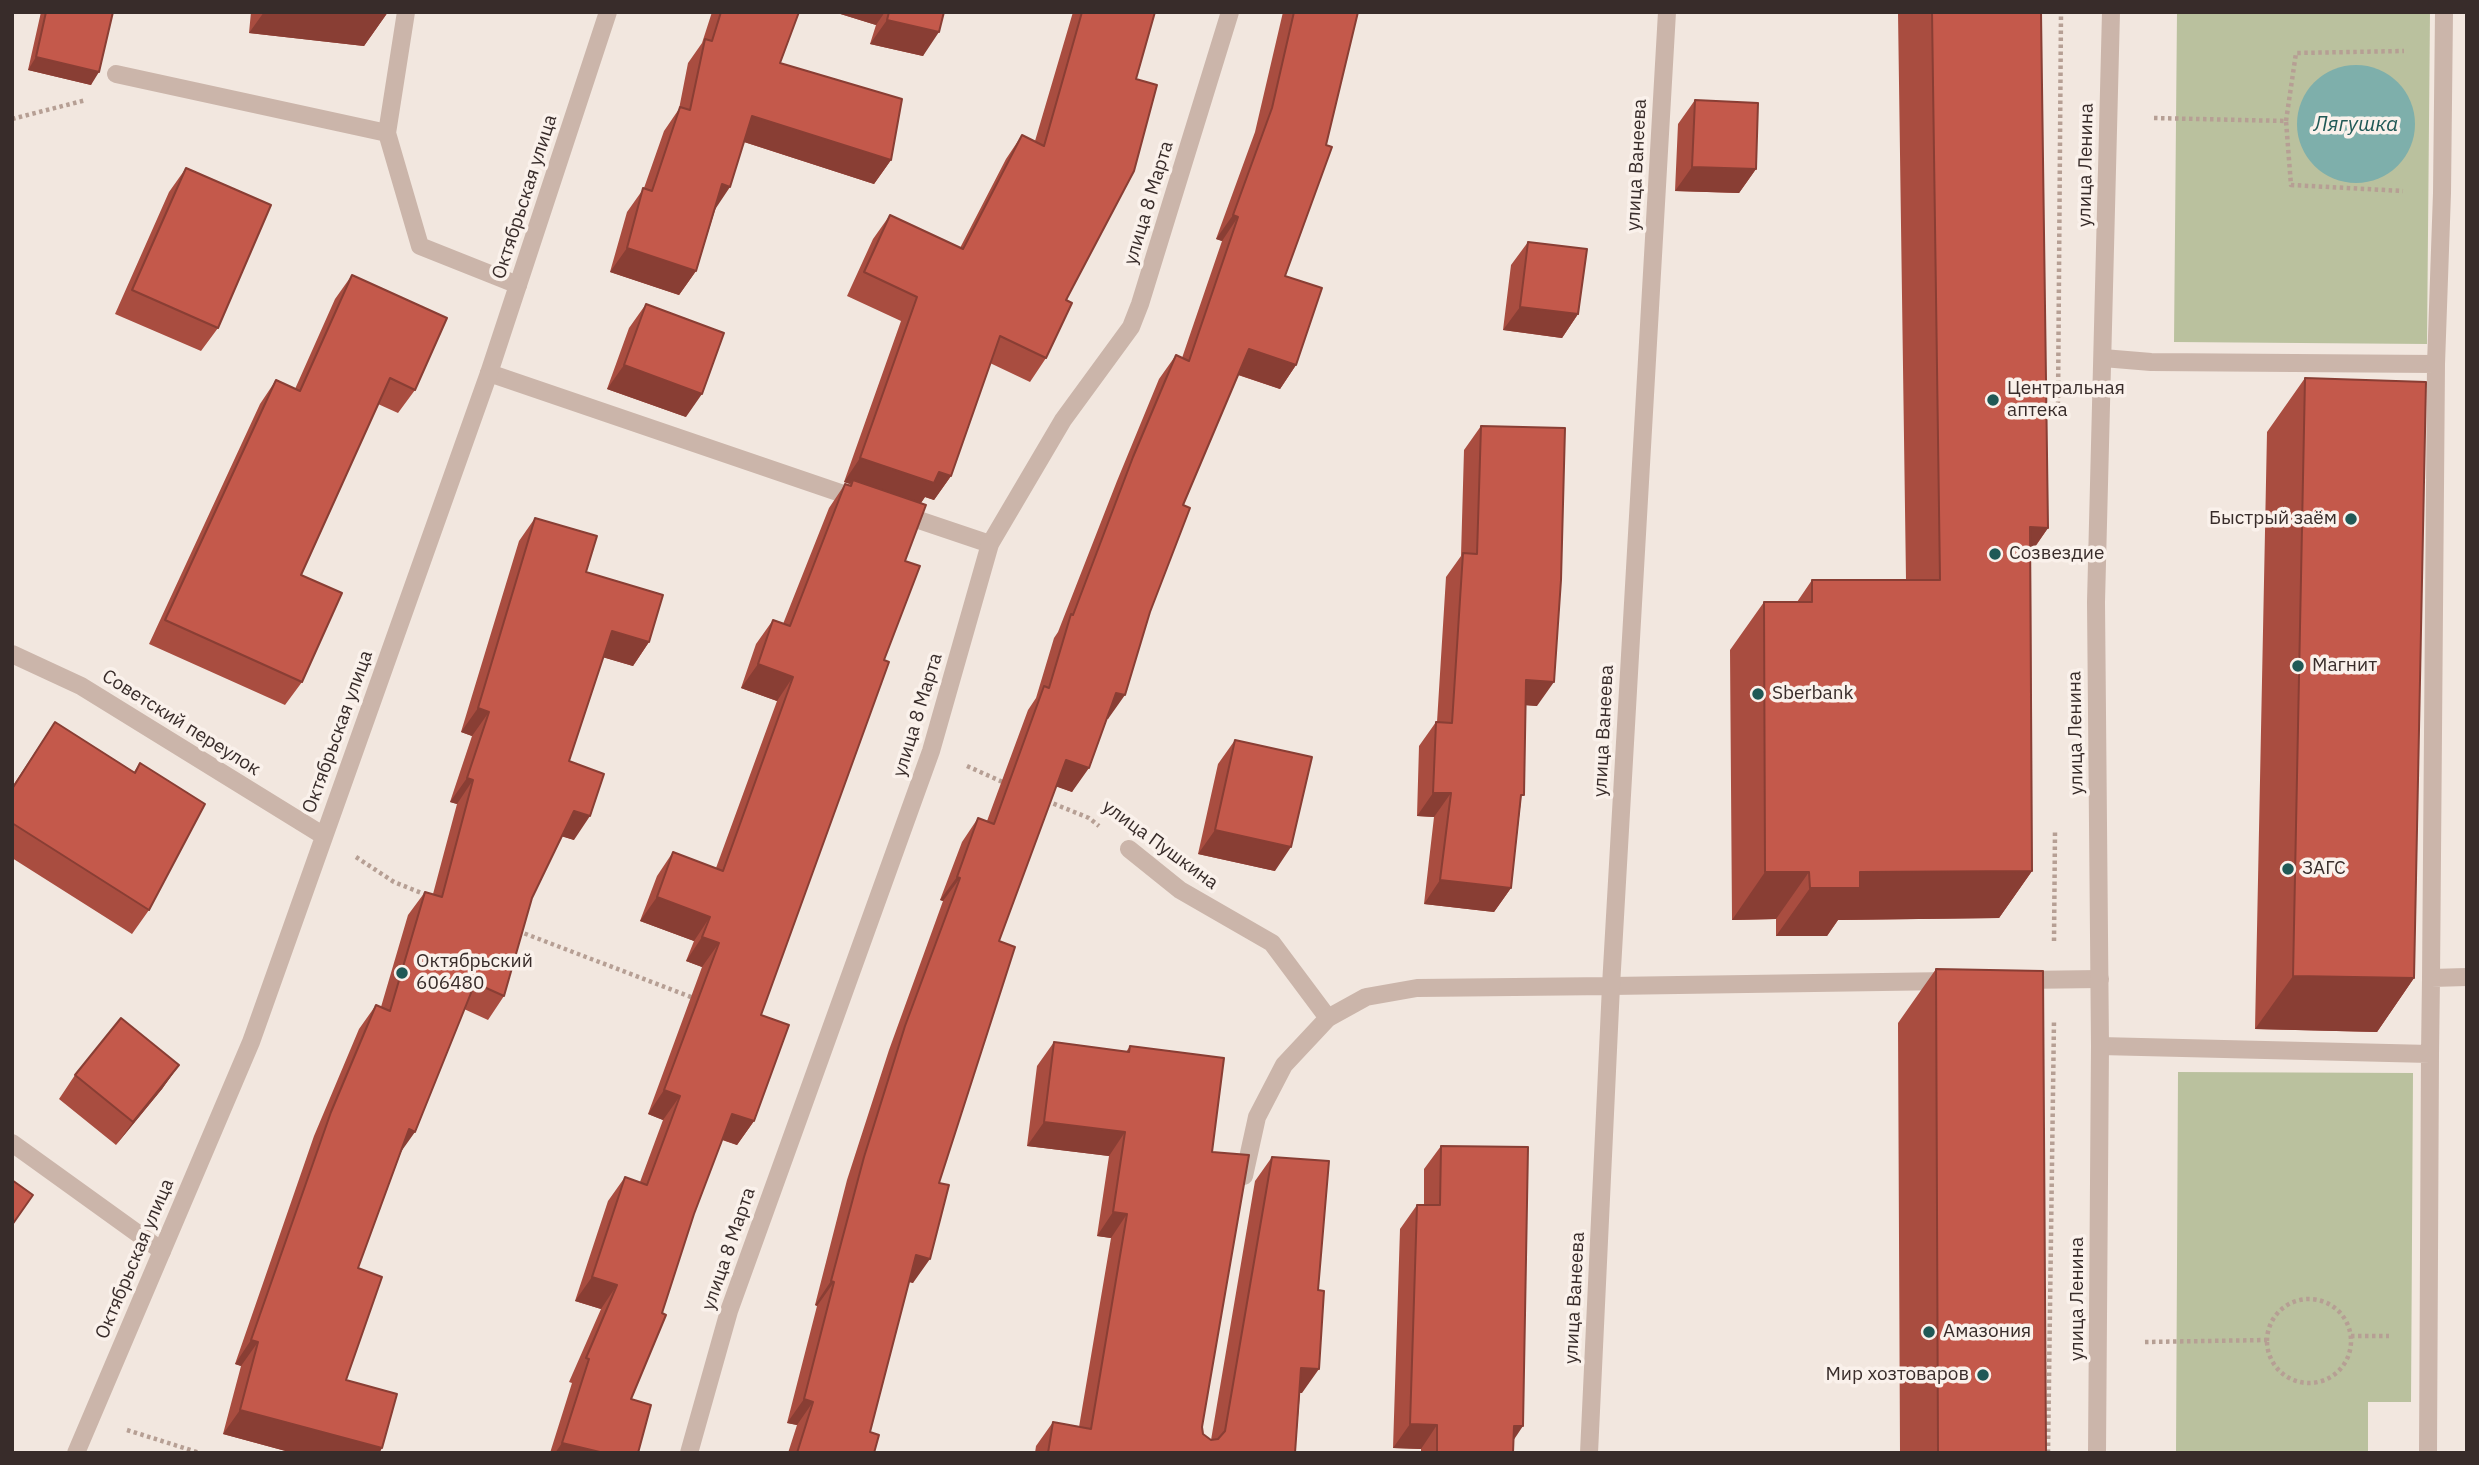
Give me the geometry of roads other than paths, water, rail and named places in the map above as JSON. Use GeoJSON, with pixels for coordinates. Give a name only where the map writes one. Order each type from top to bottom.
{"type":"FeatureCollection","features":[{"type":"Feature","properties":{"kind":"street"},"geometry":{"type":"LineString","coordinates":[[406,12],[387,133],[420,246],[518,285]]}},
{"type":"Feature","properties":{"kind":"street","name":"Октябрьская улица"},"geometry":{"type":"LineString","coordinates":[[76,1453],[251,1042],[489,373],[608,12]]}},
{"type":"Feature","properties":{"kind":"street","name":"улица 8 Марта"},"geometry":{"type":"LineString","coordinates":[[689,1453],[729,1311],[931,751],[990,544],[1063,420],[1130,327],[1140,304],[1230,12]]}},
{"type":"Feature","properties":{"kind":"street","name":"улица Ванеева"},"geometry":{"type":"LineString","coordinates":[[1589,1453],[1611,986],[1667,12]]}},
{"type":"Feature","properties":{"kind":"street","name":"улица Ленина"},"geometry":{"type":"LineString","coordinates":[[2097,1453],[2100,979],[2096,602],[2111,12]]}},
{"type":"Feature","properties":{"kind":"street"},"geometry":{"type":"LineString","coordinates":[[2428,1453],[2436,364],[2442,193],[2444,12]]}},
{"type":"Feature","properties":{"kind":"street"},"geometry":{"type":"LineString","coordinates":[[116,74],[387,133]]}},
{"type":"Feature","properties":{"kind":"street"},"geometry":{"type":"LineString","coordinates":[[2103,358],[2151,362],[2436,364]]}},
{"type":"Feature","properties":{"kind":"street"},"geometry":{"type":"LineString","coordinates":[[489,373],[990,544]]}},
{"type":"Feature","properties":{"kind":"street","name":"Советский переулок"},"geometry":{"type":"LineString","coordinates":[[12,654],[81,686],[324,835]]}},
{"type":"Feature","properties":{"kind":"street","name":"улица Пушкина"},"geometry":{"type":"LineString","coordinates":[[1129,849],[1180,890],[1272,943],[1328,1017]]}},
{"type":"Feature","properties":{"kind":"street"},"geometry":{"type":"LineString","coordinates":[[2431,978],[2467,977]]}},
{"type":"Feature","properties":{"kind":"street"},"geometry":{"type":"LineString","coordinates":[[1999,981],[2100,979]]}},
{"type":"Feature","properties":{"kind":"street"},"geometry":{"type":"LineString","coordinates":[[1240,1198],[1257,1117],[1284,1065],[1328,1017],[1366,998],[1417,988],[1971,981]]}},
{"type":"Feature","properties":{"kind":"street"},"geometry":{"type":"LineString","coordinates":[[2100,1045],[2430,1054]]}},
{"type":"Feature","properties":{"kind":"street"},"geometry":{"type":"LineString","coordinates":[[12,1143],[162,1251]]}},
{"type":"Feature","properties":{"kind":"water","name":"Лягушка"},"geometry":{"type":"Polygon","coordinates":[[[2356,65],[2389,75],[2405,91],[2415,124],[2405,157],[2389,173],[2356,183],[2323,173],[2307,157],[2297,124],[2307,91],[2323,75],[2356,65]]]}},
{"type":"Feature","properties":{"kind":"place","name":"Центральная аптека"},"geometry":{"type":"Point","coordinates":[1993,400]}},
{"type":"Feature","properties":{"kind":"place","name":"Быстрый заём"},"geometry":{"type":"Point","coordinates":[2351,519]}},
{"type":"Feature","properties":{"kind":"place","name":"Созвездие"},"geometry":{"type":"Point","coordinates":[1995,554]}},
{"type":"Feature","properties":{"kind":"place","name":"Магнит"},"geometry":{"type":"Point","coordinates":[2298,666]}},
{"type":"Feature","properties":{"kind":"place","name":"Sberbank"},"geometry":{"type":"Point","coordinates":[1758,694]}},
{"type":"Feature","properties":{"kind":"place","name":"ЗАГС"},"geometry":{"type":"Point","coordinates":[2288,869]}},
{"type":"Feature","properties":{"kind":"place","name":"Октябрьский 606480"},"geometry":{"type":"Point","coordinates":[402,973]}},
{"type":"Feature","properties":{"kind":"place","name":"Амазония"},"geometry":{"type":"Point","coordinates":[1929,1332]}},
{"type":"Feature","properties":{"kind":"place","name":"Мир хозтоваров"},"geometry":{"type":"Point","coordinates":[1983,1375]}}]}
